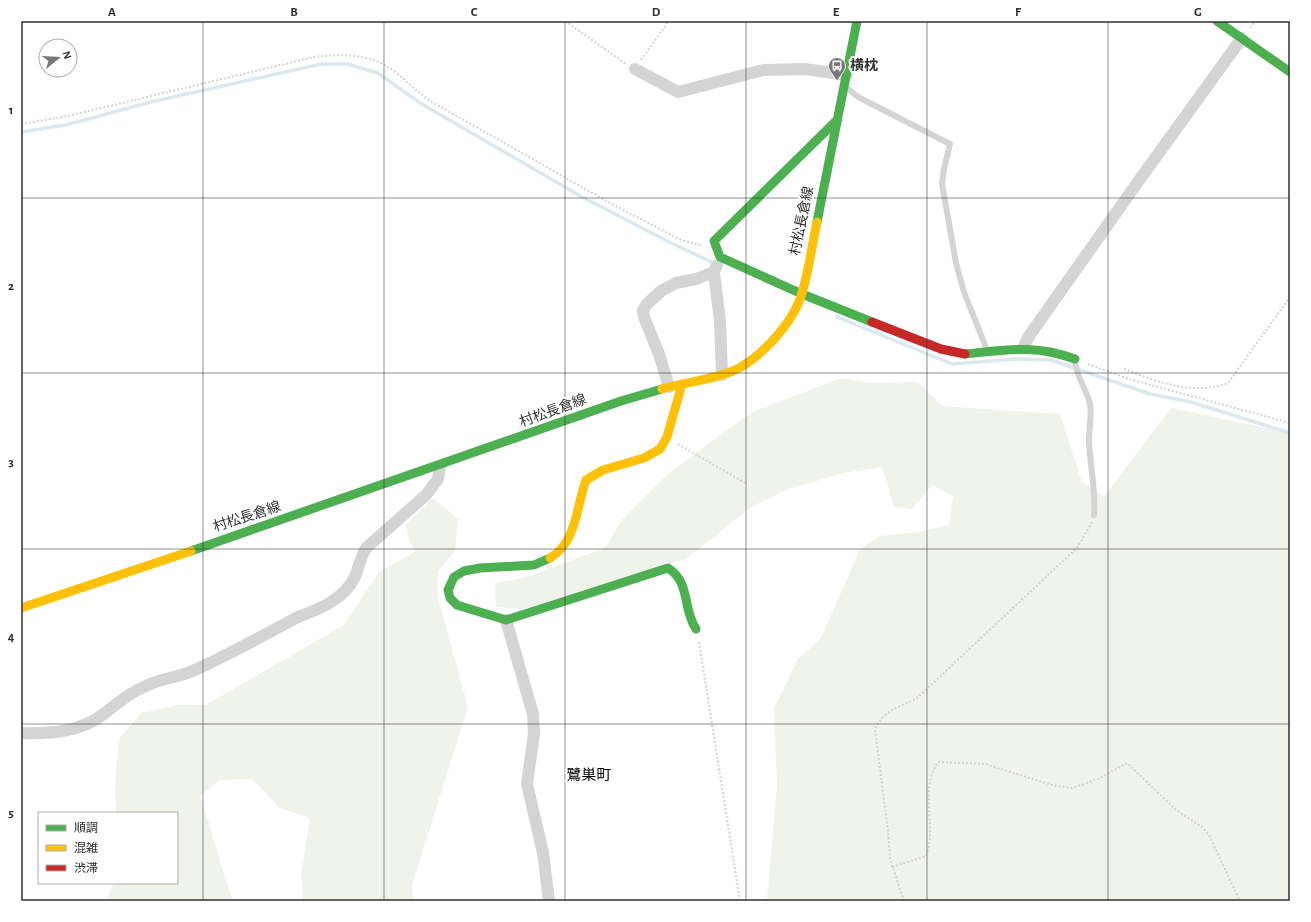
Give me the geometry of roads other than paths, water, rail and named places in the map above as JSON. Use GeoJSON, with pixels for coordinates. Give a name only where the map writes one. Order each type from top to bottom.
{"type":"FeatureCollection","features":[{"type":"Feature","properties":{"kind":"street","name":"村松長倉線"},"geometry":{"type":"LineString","coordinates":[[21,608],[440,467],[628,399],[669,387],[722,375],[741,366],[766,347],[781,331],[802,294],[857,21]]}},
{"type":"Feature","properties":{"kind":"street"},"geometry":{"type":"LineString","coordinates":[[1217,21],[1290,72]]}},
{"type":"Feature","properties":{"kind":"street"},"geometry":{"type":"LineString","coordinates":[[1023,348],[1029,336],[1131,191],[1242,38]]}},
{"type":"Feature","properties":{"kind":"street"},"geometry":{"type":"LineString","coordinates":[[634,69],[678,92],[763,70],[805,69],[846,80]]}},
{"type":"Feature","properties":{"kind":"street"},"geometry":{"type":"LineString","coordinates":[[722,375],[720,321],[714,272],[720,256],[714,240],[837,120]]}},
{"type":"Feature","properties":{"kind":"street"},"geometry":{"type":"LineString","coordinates":[[720,256],[802,294],[941,349],[963,354],[1023,348],[1056,352],[1075,359]]}},
{"type":"Feature","properties":{"kind":"street"},"geometry":{"type":"LineString","coordinates":[[669,387],[659,354],[644,317],[643,310],[647,304],[676,283],[696,279],[714,272]]}},
{"type":"Feature","properties":{"kind":"street"},"geometry":{"type":"LineString","coordinates":[[682,384],[667,437],[660,449],[652,455],[603,470],[586,480],[566,544],[555,555],[530,565],[468,570],[454,577],[448,590],[450,598],[457,605],[506,620],[668,568],[680,576],[685,590],[687,615],[696,629]]}},
{"type":"Feature","properties":{"kind":"street"},"geometry":{"type":"LineString","coordinates":[[21,733],[52,733],[84,726],[105,714],[121,699],[140,688],[194,671],[341,596],[354,578],[361,556],[366,548],[426,495],[438,479],[440,467]]}},
{"type":"Feature","properties":{"kind":"street"},"geometry":{"type":"LineString","coordinates":[[506,620],[533,714],[534,734],[527,784],[543,853],[549,901]]}},
{"type":"Feature","properties":{"kind":"lane"},"geometry":{"type":"LineString","coordinates":[[846,80],[858,97],[950,144],[942,183],[948,222],[964,292],[988,352]]}},
{"type":"Feature","properties":{"kind":"lane"},"geometry":{"type":"LineString","coordinates":[[1075,359],[1076,374],[1089,399],[1091,412],[1089,440],[1095,501],[1094,515]]}},
{"type":"Feature","properties":{"kind":"waterway"},"geometry":{"type":"LineString","coordinates":[[21,132],[66,125],[151,102],[321,64],[347,64],[378,73],[420,103],[582,197],[671,243],[716,264]]}},
{"type":"Feature","properties":{"kind":"waterway"},"geometry":{"type":"LineString","coordinates":[[837,317],[952,364],[1015,359],[1051,360],[1150,394],[1191,402],[1290,433]]}},
{"type":"Feature","properties":{"kind":"place","name":"横枕"},"geometry":{"type":"Point","coordinates":[837,81]}},
{"type":"Feature","properties":{"kind":"district","name":"鷺巣町"},"geometry":{"type":"Point","coordinates":[589,775]}}]}
